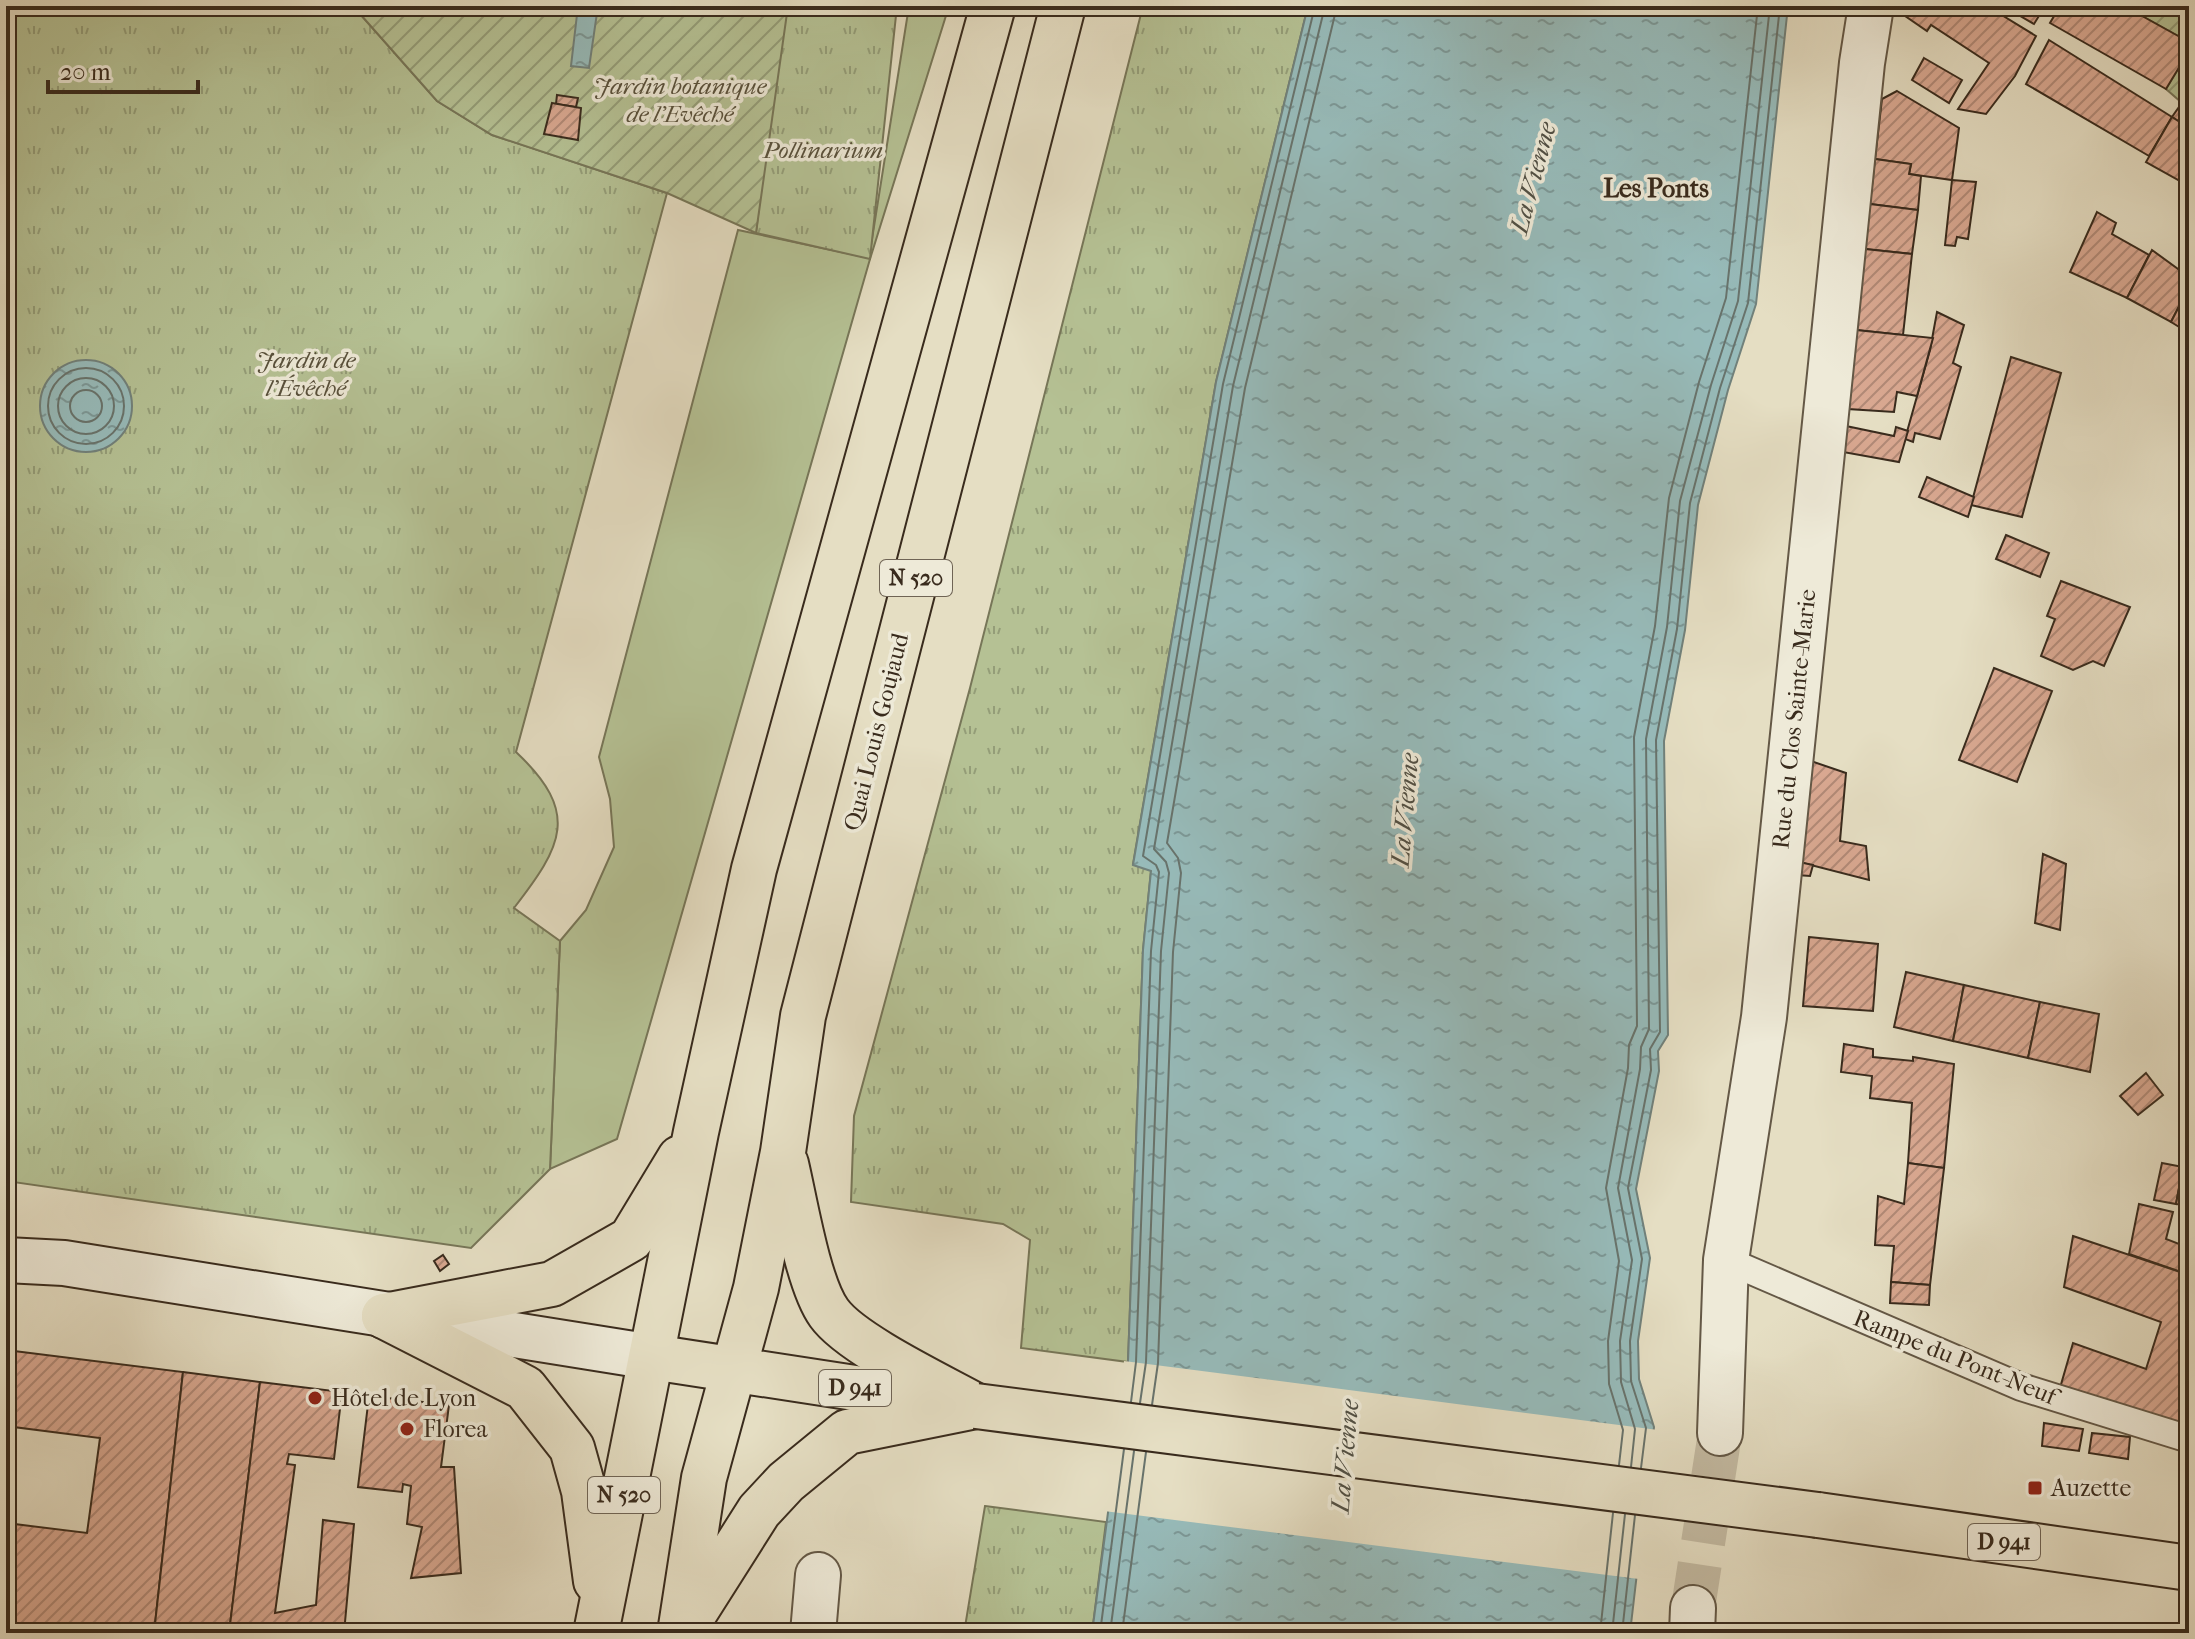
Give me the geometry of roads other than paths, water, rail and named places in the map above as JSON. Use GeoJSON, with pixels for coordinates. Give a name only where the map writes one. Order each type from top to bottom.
{"type":"FeatureCollection","features":[{"type":"Feature","properties":{"kind":"main road","name":"N 520"},"geometry":{"type":"LineString","coordinates":[[598,1624],[696,1132],[754,869],[993,6]]}},
{"type":"Feature","properties":{"kind":"main road","name":"Quai Louis Goujaud"},"geometry":{"type":"LineString","coordinates":[[735,1369],[756,1288],[783,1152],[803,1016],[1063,6]]}},
{"type":"Feature","properties":{"kind":"main road"},"geometry":{"type":"LineString","coordinates":[[384,1316],[552,1284],[631,1239],[696,1132]]}},
{"type":"Feature","properties":{"kind":"main road"},"geometry":{"type":"LineString","coordinates":[[783,1152],[817,1286],[829,1314],[871,1347],[976,1406]]}},
{"type":"Feature","properties":{"kind":"main road"},"geometry":{"type":"LineString","coordinates":[[384,1316],[525,1388],[572,1448],[584,1491],[598,1624]]}},
{"type":"Feature","properties":{"kind":"main road","name":"D 941"},"geometry":{"type":"LineString","coordinates":[[652,1357],[976,1406],[1818,1515],[2189,1568]]}},
{"type":"Feature","properties":{"kind":"main road","name":"N 520"},"geometry":{"type":"LineString","coordinates":[[681,1633],[704,1478],[735,1369]]}},
{"type":"Feature","properties":{"kind":"main road"},"geometry":{"type":"LineString","coordinates":[[681,1633],[759,1511],[786,1482],[847,1432],[976,1406]]}},
{"type":"Feature","properties":{"kind":"street","name":"Rue du Clos Sainte-Marie"},"geometry":{"type":"LineString","coordinates":[[1720,1433],[1726,1260],[1764,1017],[1860,79],[1871,6]]}},
{"type":"Feature","properties":{"kind":"street"},"geometry":{"type":"LineString","coordinates":[[6,1245],[64,1263]]}},
{"type":"Feature","properties":{"kind":"street"},"geometry":{"type":"LineString","coordinates":[[6,1260],[64,1263],[652,1357]]}},
{"type":"Feature","properties":{"kind":"street"},"geometry":{"type":"LineString","coordinates":[[813,1633],[818,1575]]}},
{"type":"Feature","properties":{"kind":"lane","name":"Rampe du Pont-Neuf"},"geometry":{"type":"LineString","coordinates":[[1726,1260],[2021,1387],[2189,1439]]}},
{"type":"Feature","properties":{"kind":"water"},"geometry":{"type":"Polygon","coordinates":[[[578,6],[598,6],[589,68],[571,66],[578,6]]]}},
{"type":"Feature","properties":{"kind":"water","name":"La Vienne"},"geometry":{"type":"Polygon","coordinates":[[[1308,6],[1788,6],[1756,304],[1728,390],[1698,505],[1685,630],[1664,741],[1668,1035],[1658,1051],[1659,1071],[1636,1189],[1650,1258],[1638,1341],[1639,1379],[1654,1427],[1630,1633],[1092,1633],[1128,1362],[1143,950],[1151,871],[1133,865],[1216,382],[1308,6]]]}},
{"type":"Feature","properties":{"kind":"water"},"geometry":{"type":"Polygon","coordinates":[[[86,360],[104,364],[118,374],[128,388],[132,406],[128,424],[118,438],[104,448],[86,452],[68,448],[54,438],[44,424],[40,406],[44,388],[54,374],[68,364],[86,360]]]}},
{"type":"Feature","properties":{"kind":"tunnel"},"geometry":{"type":"LineString","coordinates":[[1693,1608],[1720,1433]]}},
{"type":"Feature","properties":{"kind":"place","name":"Hôtel de Lyon"},"geometry":{"type":"Point","coordinates":[315,1398]}},
{"type":"Feature","properties":{"kind":"place","name":"Florea"},"geometry":{"type":"Point","coordinates":[407,1429]}},
{"type":"Feature","properties":{"kind":"place","name":"Auzette"},"geometry":{"type":"Point","coordinates":[2035,1488]}},
{"type":"Feature","properties":{"kind":"district","name":"Les Ponts"},"geometry":{"type":"Point","coordinates":[1656,188]}},
{"type":"Feature","properties":{"kind":"park label","name":"Jardin botanique de l'Evêché"},"geometry":{"type":"Point","coordinates":[680,100]}},
{"type":"Feature","properties":{"kind":"park label","name":"Pollinarium"},"geometry":{"type":"Point","coordinates":[823,150]}},
{"type":"Feature","properties":{"kind":"park label","name":"Jardin de l'Évêché"},"geometry":{"type":"Point","coordinates":[306,374]}}]}
